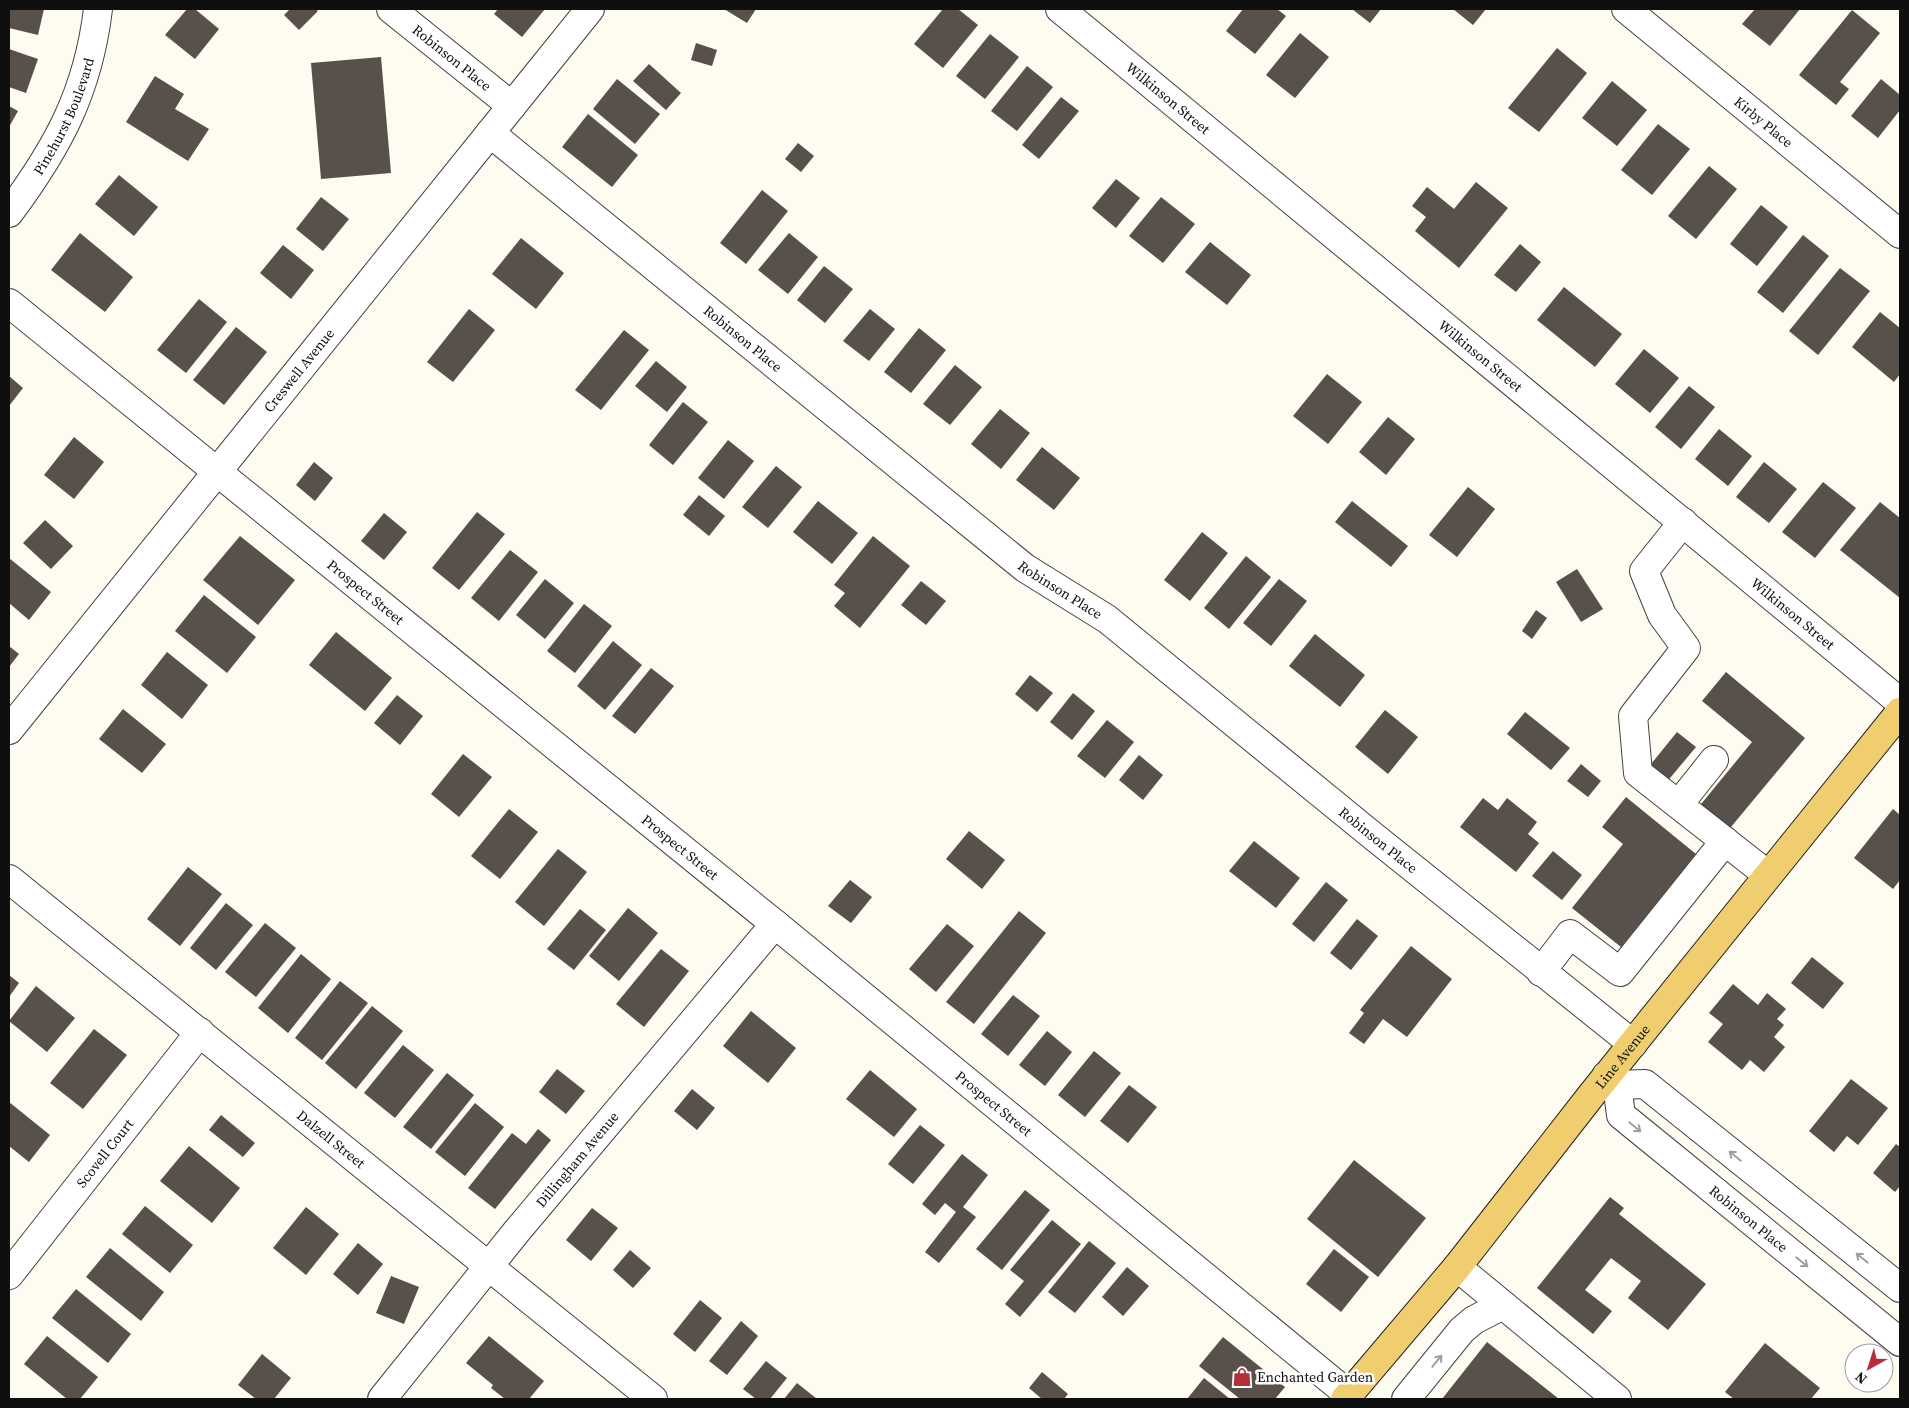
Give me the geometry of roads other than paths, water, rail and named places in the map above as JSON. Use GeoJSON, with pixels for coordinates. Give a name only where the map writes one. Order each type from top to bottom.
{"type":"FeatureCollection","features":[{"type":"Feature","properties":{"kind":"main road","name":"Line Avenue"},"geometry":{"type":"LineString","coordinates":[[1346,1397],[1457,1267],[1611,1081],[1632,1044],[1900,712]]}},
{"type":"Feature","properties":{"kind":"street","name":"Pinehurst Boulevard"},"geometry":{"type":"LineString","coordinates":[[9,213],[35,178],[68,121],[81,90],[89,61],[98,9]]}},
{"type":"Feature","properties":{"kind":"street","name":"Robinson Place"},"geometry":{"type":"LineString","coordinates":[[391,9],[512,106]]}},
{"type":"Feature","properties":{"kind":"street","name":"Creswell Avenue"},"geometry":{"type":"LineString","coordinates":[[9,730],[590,9]]}},
{"type":"Feature","properties":{"kind":"street","name":"Wilkinson Street"},"geometry":{"type":"LineString","coordinates":[[1060,9],[1900,702]]}},
{"type":"Feature","properties":{"kind":"street","name":"Kirby Place"},"geometry":{"type":"LineString","coordinates":[[1626,9],[1900,234]]}},
{"type":"Feature","properties":{"kind":"street","name":"Robinson Place"},"geometry":{"type":"LineString","coordinates":[[490,133],[1025,568],[1107,619],[1540,972],[1632,1044]]}},
{"type":"Feature","properties":{"kind":"street","name":"Prospect Street"},"geometry":{"type":"LineString","coordinates":[[9,302],[775,924],[1346,1397]]}},
{"type":"Feature","properties":{"kind":"street"},"geometry":{"type":"LineString","coordinates":[[1683,522],[1644,571],[1662,615],[1686,648],[1633,716],[1638,773],[1768,875]]}},
{"type":"Feature","properties":{"kind":"street"},"geometry":{"type":"LineString","coordinates":[[1679,804],[1714,760]]}},
{"type":"Feature","properties":{"kind":"street"},"geometry":{"type":"LineString","coordinates":[[1540,972],[1570,934],[1620,972],[1724,841]]}},
{"type":"Feature","properties":{"kind":"street","name":"Dalzell Street"},"geometry":{"type":"LineString","coordinates":[[9,879],[653,1399]]}},
{"type":"Feature","properties":{"kind":"street","name":"Dillingham Avenue"},"geometry":{"type":"LineString","coordinates":[[382,1399],[517,1231],[775,924]]}},
{"type":"Feature","properties":{"kind":"street","name":"Scovell Court"},"geometry":{"type":"LineString","coordinates":[[9,1274],[200,1032]]}},
{"type":"Feature","properties":{"kind":"street","name":"Robinson Place"},"geometry":{"type":"LineString","coordinates":[[1611,1081],[1621,1115],[1900,1342]]}},
{"type":"Feature","properties":{"kind":"street"},"geometry":{"type":"LineString","coordinates":[[1611,1081],[1645,1084],[1900,1288]]}},
{"type":"Feature","properties":{"kind":"street"},"geometry":{"type":"LineString","coordinates":[[1457,1267],[1613,1398]]}},
{"type":"Feature","properties":{"kind":"street"},"geometry":{"type":"LineString","coordinates":[[1406,1399],[1462,1330],[1474,1320],[1503,1305]]}},
{"type":"Feature","properties":{"kind":"place","name":"Enchanted Garden"},"geometry":{"type":"Point","coordinates":[1242,1377]}}]}
